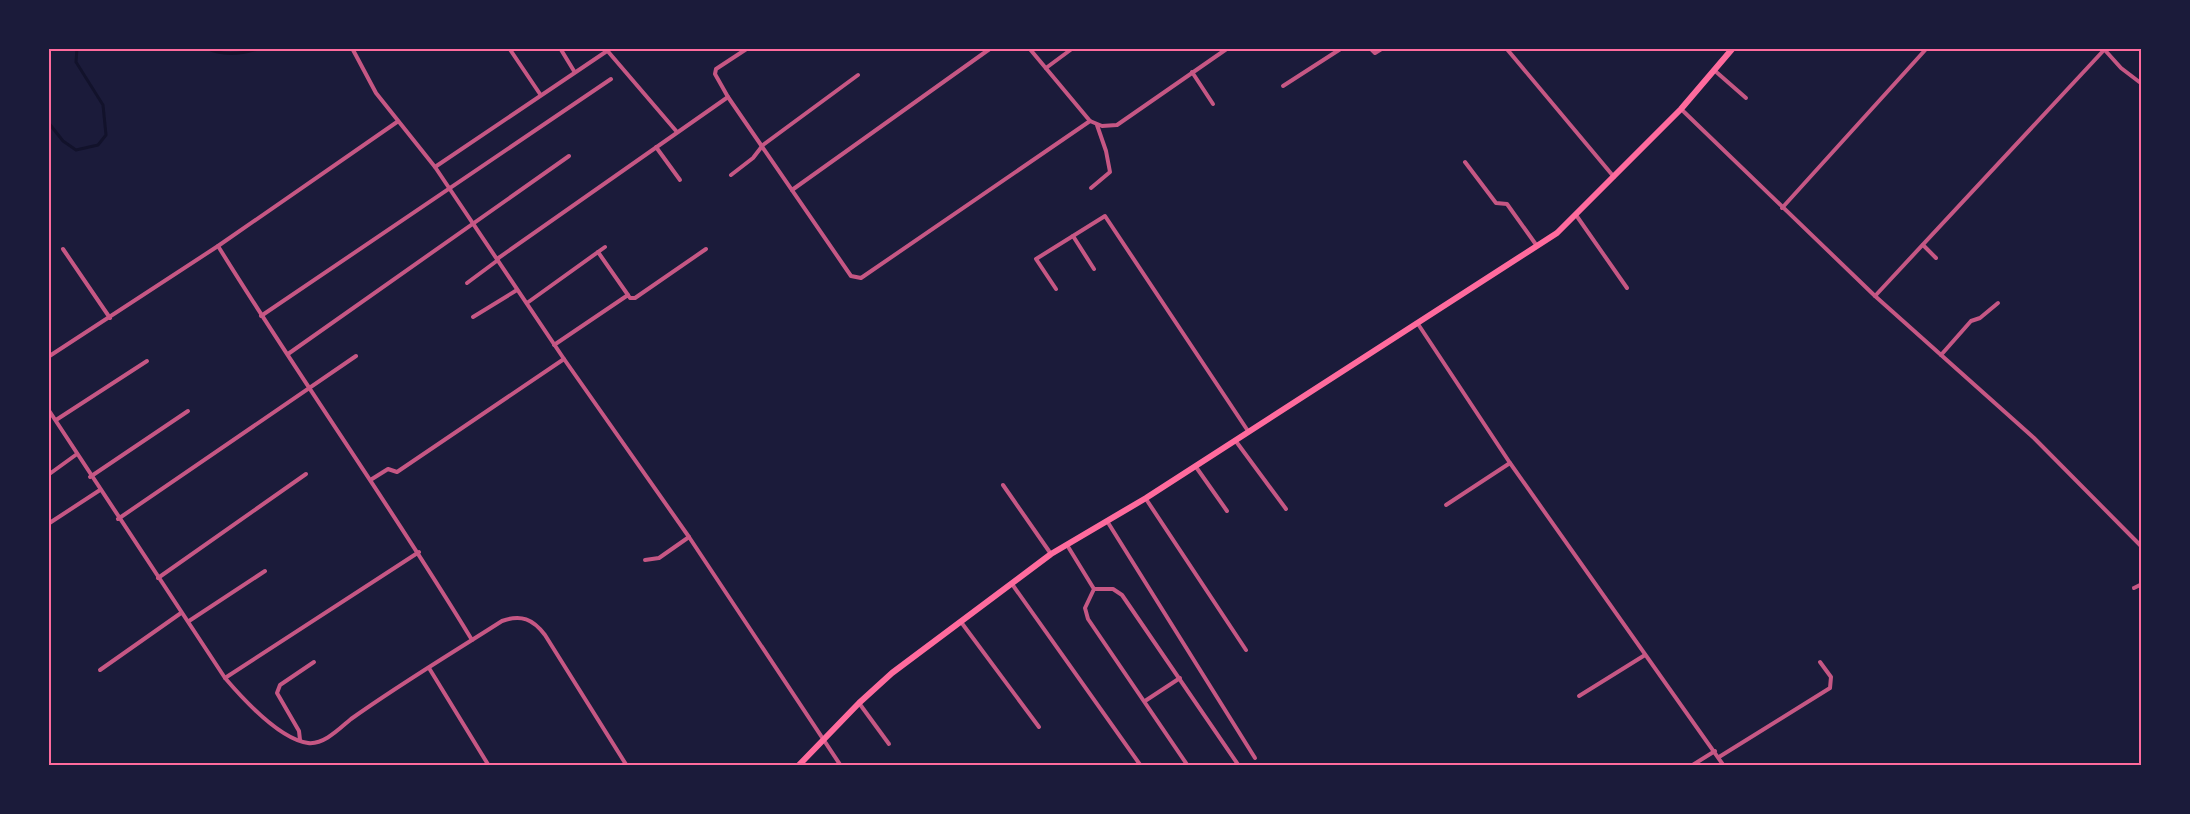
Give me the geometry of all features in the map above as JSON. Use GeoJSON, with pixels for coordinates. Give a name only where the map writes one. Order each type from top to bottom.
{"type":"FeatureCollection","features":[{"type":"Feature","properties":{"kind":"main road"},"geometry":{"type":"LineString","coordinates":[[798,766],[859,703],[892,673],[1051,554],[1146,498],[1537,247],[1576,215],[1615,177],[1681,109],[1733,48]]}},
{"type":"Feature","properties":{"kind":"street"},"geometry":{"type":"LineString","coordinates":[[352,48],[376,93],[435,167],[564,360],[689,537],[841,766]]}},
{"type":"Feature","properties":{"kind":"street"},"geometry":{"type":"LineString","coordinates":[[509,48],[540,94]]}},
{"type":"Feature","properties":{"kind":"street"},"geometry":{"type":"LineString","coordinates":[[560,48],[574,71]]}},
{"type":"Feature","properties":{"kind":"street"},"geometry":{"type":"LineString","coordinates":[[748,48],[716,69],[715,74],[728,97],[851,276],[860,279],[1090,121]]}},
{"type":"Feature","properties":{"kind":"street"},"geometry":{"type":"LineString","coordinates":[[792,190],[991,48]]}},
{"type":"Feature","properties":{"kind":"street"},"geometry":{"type":"LineString","coordinates":[[1029,48],[1090,121],[1097,124],[1117,125],[1228,48]]}},
{"type":"Feature","properties":{"kind":"street"},"geometry":{"type":"LineString","coordinates":[[1046,68],[1073,48]]}},
{"type":"Feature","properties":{"kind":"street"},"geometry":{"type":"LineString","coordinates":[[1283,86],[1342,48]]}},
{"type":"Feature","properties":{"kind":"street"},"geometry":{"type":"LineString","coordinates":[[1370,48],[1375,53],[1383,48]]}},
{"type":"Feature","properties":{"kind":"street"},"geometry":{"type":"LineString","coordinates":[[1506,48],[1615,177]]}},
{"type":"Feature","properties":{"kind":"street"},"geometry":{"type":"LineString","coordinates":[[1782,208],[1927,48]]}},
{"type":"Feature","properties":{"kind":"street"},"geometry":{"type":"LineString","coordinates":[[435,167],[606,49],[677,132]]}},
{"type":"Feature","properties":{"kind":"street"},"geometry":{"type":"LineString","coordinates":[[1875,296],[2104,49],[2132,79],[2142,84]]}},
{"type":"Feature","properties":{"kind":"street"},"geometry":{"type":"LineString","coordinates":[[1714,70],[1746,98]]}},
{"type":"Feature","properties":{"kind":"street"},"geometry":{"type":"LineString","coordinates":[[1192,72],[1213,104]]}},
{"type":"Feature","properties":{"kind":"street"},"geometry":{"type":"LineString","coordinates":[[731,175],[753,158],[763,145],[858,75]]}},
{"type":"Feature","properties":{"kind":"street"},"geometry":{"type":"LineString","coordinates":[[261,315],[611,79]]}},
{"type":"Feature","properties":{"kind":"street"},"geometry":{"type":"LineString","coordinates":[[467,283],[497,259],[728,97]]}},
{"type":"Feature","properties":{"kind":"street"},"geometry":{"type":"LineString","coordinates":[[1681,109],[1875,296],[2034,438],[2142,547]]}},
{"type":"Feature","properties":{"kind":"street"},"geometry":{"type":"LineString","coordinates":[[48,357],[218,246],[397,122]]}},
{"type":"Feature","properties":{"kind":"street"},"geometry":{"type":"LineString","coordinates":[[1091,188],[1106,178],[1110,166],[1097,124]]}},
{"type":"Feature","properties":{"kind":"street"},"geometry":{"type":"LineString","coordinates":[[656,147],[680,180]]}},
{"type":"Feature","properties":{"kind":"street"},"geometry":{"type":"LineString","coordinates":[[287,354],[569,156]]}},
{"type":"Feature","properties":{"kind":"street"},"geometry":{"type":"LineString","coordinates":[[1465,162],[1496,203],[1507,204],[1537,247]]}},
{"type":"Feature","properties":{"kind":"street"},"geometry":{"type":"LineString","coordinates":[[1576,215],[1627,288]]}},
{"type":"Feature","properties":{"kind":"street"},"geometry":{"type":"LineString","coordinates":[[1056,289],[1036,259],[1105,216],[1248,431]]}},
{"type":"Feature","properties":{"kind":"street"},"geometry":{"type":"LineString","coordinates":[[1073,236],[1094,269]]}},
{"type":"Feature","properties":{"kind":"street"},"geometry":{"type":"LineString","coordinates":[[1923,245],[1936,258]]}},
{"type":"Feature","properties":{"kind":"street"},"geometry":{"type":"LineString","coordinates":[[218,246],[261,315],[372,479],[472,640]]}},
{"type":"Feature","properties":{"kind":"street"},"geometry":{"type":"LineString","coordinates":[[527,303],[606,247]]}},
{"type":"Feature","properties":{"kind":"street"},"geometry":{"type":"LineString","coordinates":[[63,249],[110,318]]}},
{"type":"Feature","properties":{"kind":"street"},"geometry":{"type":"LineString","coordinates":[[598,252],[630,298],[635,298],[706,249]]}},
{"type":"Feature","properties":{"kind":"street"},"geometry":{"type":"LineString","coordinates":[[473,317],[517,290]]}},
{"type":"Feature","properties":{"kind":"street"},"geometry":{"type":"LineString","coordinates":[[554,345],[628,295]]}},
{"type":"Feature","properties":{"kind":"street"},"geometry":{"type":"LineString","coordinates":[[1941,355],[1971,321],[1980,318],[1998,303]]}},
{"type":"Feature","properties":{"kind":"street"},"geometry":{"type":"LineString","coordinates":[[1418,324],[1510,463],[1724,766]]}},
{"type":"Feature","properties":{"kind":"street"},"geometry":{"type":"LineString","coordinates":[[118,519],[356,356]]}},
{"type":"Feature","properties":{"kind":"street"},"geometry":{"type":"LineString","coordinates":[[372,479],[388,469],[397,472],[564,360]]}},
{"type":"Feature","properties":{"kind":"street"},"geometry":{"type":"LineString","coordinates":[[56,420],[147,361]]}},
{"type":"Feature","properties":{"kind":"street"},"geometry":{"type":"LineString","coordinates":[[48,410],[90,477],[181,613],[189,621],[225,678],[259,714],[300,740],[311,743],[321,741],[472,640],[512,617],[531,620],[545,635],[627,766]]}},
{"type":"Feature","properties":{"kind":"street"},"geometry":{"type":"LineString","coordinates":[[90,477],[188,411]]}},
{"type":"Feature","properties":{"kind":"street"},"geometry":{"type":"LineString","coordinates":[[1235,439],[1286,509]]}},
{"type":"Feature","properties":{"kind":"street"},"geometry":{"type":"LineString","coordinates":[[48,475],[77,453]]}},
{"type":"Feature","properties":{"kind":"street"},"geometry":{"type":"LineString","coordinates":[[1446,505],[1510,463]]}},
{"type":"Feature","properties":{"kind":"street"},"geometry":{"type":"LineString","coordinates":[[1195,466],[1227,511]]}},
{"type":"Feature","properties":{"kind":"street"},"geometry":{"type":"LineString","coordinates":[[158,578],[306,474]]}},
{"type":"Feature","properties":{"kind":"street"},"geometry":{"type":"LineString","coordinates":[[1003,485],[1051,554]]}},
{"type":"Feature","properties":{"kind":"street"},"geometry":{"type":"LineString","coordinates":[[48,524],[100,490]]}},
{"type":"Feature","properties":{"kind":"street"},"geometry":{"type":"LineString","coordinates":[[1146,498],[1246,650]]}},
{"type":"Feature","properties":{"kind":"street"},"geometry":{"type":"LineString","coordinates":[[1107,521],[1255,758]]}},
{"type":"Feature","properties":{"kind":"street"},"geometry":{"type":"LineString","coordinates":[[645,561],[659,558],[689,537]]}},
{"type":"Feature","properties":{"kind":"street"},"geometry":{"type":"LineString","coordinates":[[1067,545],[1094,589]]}},
{"type":"Feature","properties":{"kind":"street"},"geometry":{"type":"LineString","coordinates":[[225,678],[419,552]]}},
{"type":"Feature","properties":{"kind":"street"},"geometry":{"type":"LineString","coordinates":[[189,621],[265,571]]}},
{"type":"Feature","properties":{"kind":"street"},"geometry":{"type":"LineString","coordinates":[[1011,584],[1141,766]]}},
{"type":"Feature","properties":{"kind":"street"},"geometry":{"type":"LineString","coordinates":[[2134,588],[2142,584]]}},
{"type":"Feature","properties":{"kind":"street"},"geometry":{"type":"LineString","coordinates":[[1094,589],[1113,589],[1122,595],[1239,766]]}},
{"type":"Feature","properties":{"kind":"street"},"geometry":{"type":"LineString","coordinates":[[1094,589],[1085,608],[1088,619],[1188,766]]}},
{"type":"Feature","properties":{"kind":"street"},"geometry":{"type":"LineString","coordinates":[[100,670],[181,613]]}},
{"type":"Feature","properties":{"kind":"street"},"geometry":{"type":"LineString","coordinates":[[961,622],[1039,727]]}},
{"type":"Feature","properties":{"kind":"street"},"geometry":{"type":"LineString","coordinates":[[1579,696],[1645,656]]}},
{"type":"Feature","properties":{"kind":"street"},"geometry":{"type":"LineString","coordinates":[[300,740],[299,731],[277,693],[280,685],[314,662]]}},
{"type":"Feature","properties":{"kind":"street"},"geometry":{"type":"LineString","coordinates":[[1719,757],[1830,688],[1831,677],[1820,662]]}},
{"type":"Feature","properties":{"kind":"street"},"geometry":{"type":"LineString","coordinates":[[429,668],[489,766]]}},
{"type":"Feature","properties":{"kind":"street"},"geometry":{"type":"LineString","coordinates":[[1145,701],[1180,678]]}},
{"type":"Feature","properties":{"kind":"street"},"geometry":{"type":"LineString","coordinates":[[859,703],[889,744]]}},
{"type":"Feature","properties":{"kind":"street"},"geometry":{"type":"LineString","coordinates":[[1691,766],[1715,751]]}},
{"type":"Feature","properties":{"kind":"waterway"},"geometry":{"type":"LineString","coordinates":[[48,122],[63,141],[76,150],[98,145],[106,135],[103,105],[76,62],[77,48]]}},
{"type":"Feature","properties":{"kind":"waterway"},"geometry":{"type":"LineString","coordinates":[[206,48],[212,51],[233,53],[261,48]]}}]}
